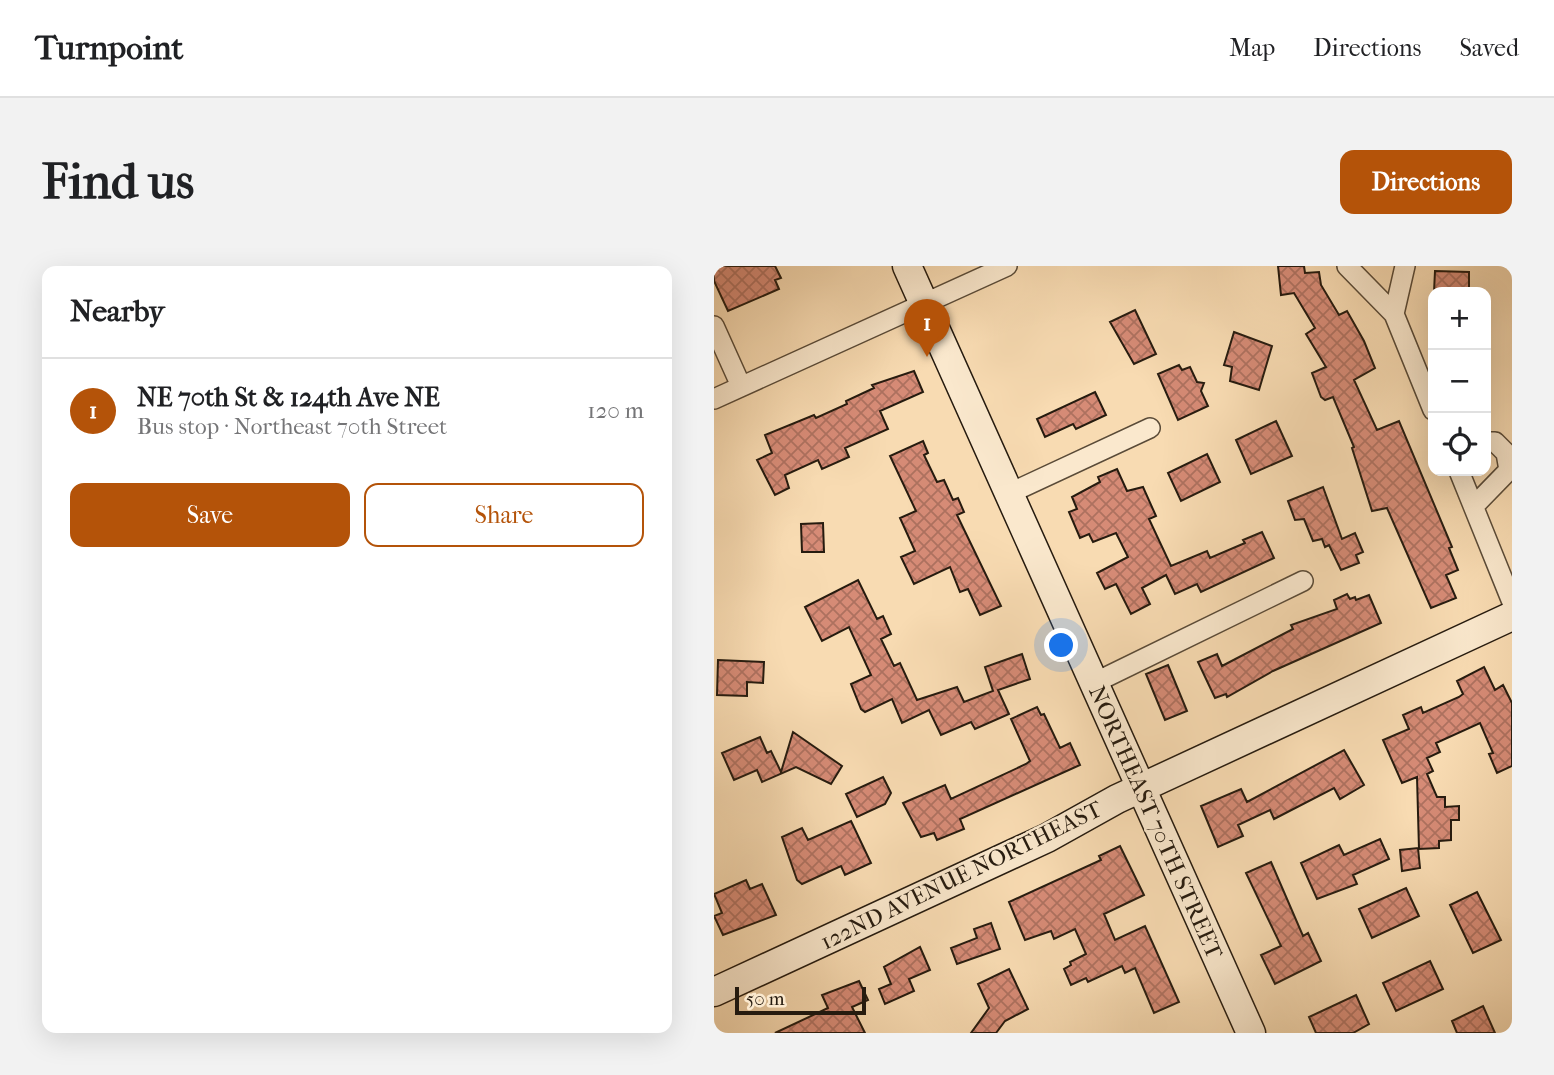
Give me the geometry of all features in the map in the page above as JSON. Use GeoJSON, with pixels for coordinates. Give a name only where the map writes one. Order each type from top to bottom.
{"type":"FeatureCollection","features":[{"type":"Feature","properties":{"kind":"street","name":"NORTHEAST 70TH STREET"},"geometry":{"type":"LineString","coordinates":[[907,266],[1251,1033]]}},
{"type":"Feature","properties":{"kind":"street"},"geometry":{"type":"LineString","coordinates":[[714,398],[1007,266]]}},
{"type":"Feature","properties":{"kind":"street"},"geometry":{"type":"LineString","coordinates":[[1348,266],[1395,314],[1428,397]]}},
{"type":"Feature","properties":{"kind":"street"},"geometry":{"type":"LineString","coordinates":[[1395,314],[1405,266]]}},
{"type":"Feature","properties":{"kind":"street"},"geometry":{"type":"LineString","coordinates":[[714,326],[741,386]]}},
{"type":"Feature","properties":{"kind":"street"},"geometry":{"type":"LineString","coordinates":[[1008,494],[1150,428]]}},
{"type":"Feature","properties":{"kind":"street"},"geometry":{"type":"LineString","coordinates":[[1474,506],[1509,470],[1506,453],[1495,442],[1491,442]]}},
{"type":"Feature","properties":{"kind":"street"},"geometry":{"type":"LineString","coordinates":[[1461,476],[1512,602]]}},
{"type":"Feature","properties":{"kind":"street"},"geometry":{"type":"LineString","coordinates":[[1094,683],[1303,581]]}},
{"type":"Feature","properties":{"kind":"street","name":"122ND AVENUE NORTHEAST"},"geometry":{"type":"LineString","coordinates":[[714,992],[1047,838],[1140,789],[1512,616]]}},
{"type":"Feature","properties":{"kind":"building"},"geometry":{"type":"Polygon","coordinates":[[[714,266],[775,266],[781,278],[775,280],[779,289],[728,311],[714,281],[714,266]]]}},
{"type":"Feature","properties":{"kind":"building"},"geometry":{"type":"Polygon","coordinates":[[[1278,266],[1304,266],[1305,273],[1319,272],[1321,285],[1339,315],[1347,311],[1364,341],[1375,368],[1354,380],[1377,430],[1399,421],[1452,547],[1449,548],[1458,570],[1446,575],[1456,598],[1431,608],[1387,508],[1372,511],[1352,448],[1354,447],[1333,397],[1325,400],[1321,397],[1312,373],[1326,367],[1306,334],[1315,328],[1294,293],[1281,295],[1278,266]]]}},
{"type":"Feature","properties":{"kind":"building"},"geometry":{"type":"Polygon","coordinates":[[[1435,271],[1469,272],[1469,287],[1434,287],[1435,271]]]}},
{"type":"Feature","properties":{"kind":"building"},"geometry":{"type":"Polygon","coordinates":[[[1135,310],[1156,354],[1134,364],[1110,322],[1135,310]]]}},
{"type":"Feature","properties":{"kind":"building"},"geometry":{"type":"Polygon","coordinates":[[[1234,332],[1272,346],[1259,390],[1230,381],[1232,367],[1224,365],[1234,332]]]}},
{"type":"Feature","properties":{"kind":"building"},"geometry":{"type":"Polygon","coordinates":[[[1179,365],[1182,370],[1190,367],[1197,382],[1204,383],[1201,391],[1208,406],[1178,420],[1158,374],[1179,365]]]}},
{"type":"Feature","properties":{"kind":"building"},"geometry":{"type":"Polygon","coordinates":[[[914,371],[923,392],[880,411],[888,429],[845,448],[849,457],[822,469],[818,460],[785,475],[789,488],[775,495],[757,460],[772,453],[765,435],[814,415],[816,418],[847,404],[846,401],[874,388],[872,385],[914,371]]]}},
{"type":"Feature","properties":{"kind":"building"},"geometry":{"type":"Polygon","coordinates":[[[1095,392],[1106,415],[1076,429],[1073,424],[1045,437],[1037,419],[1095,392]]]}},
{"type":"Feature","properties":{"kind":"building"},"geometry":{"type":"Polygon","coordinates":[[[1276,421],[1292,456],[1251,474],[1236,440],[1276,421]]]}},
{"type":"Feature","properties":{"kind":"building"},"geometry":{"type":"Polygon","coordinates":[[[923,441],[928,453],[924,455],[937,482],[944,480],[953,500],[958,498],[964,512],[957,515],[1001,606],[980,615],[968,589],[960,592],[950,567],[914,584],[901,557],[915,551],[900,518],[916,511],[890,456],[923,441]]]}},
{"type":"Feature","properties":{"kind":"building"},"geometry":{"type":"Polygon","coordinates":[[[1207,454],[1220,482],[1181,501],[1168,473],[1207,454]]]}},
{"type":"Feature","properties":{"kind":"building"},"geometry":{"type":"Polygon","coordinates":[[[1117,469],[1127,491],[1143,487],[1156,516],[1149,519],[1171,566],[1207,551],[1210,558],[1245,543],[1243,540],[1262,532],[1274,558],[1201,592],[1197,584],[1175,594],[1166,575],[1142,588],[1150,604],[1131,614],[1116,584],[1105,589],[1097,573],[1128,557],[1116,533],[1093,542],[1089,534],[1080,538],[1069,512],[1077,509],[1072,497],[1100,482],[1098,477],[1117,469]]]}},
{"type":"Feature","properties":{"kind":"building"},"geometry":{"type":"Polygon","coordinates":[[[1323,487],[1342,539],[1355,533],[1363,552],[1356,555],[1359,563],[1341,570],[1329,545],[1325,547],[1322,539],[1313,541],[1304,519],[1295,520],[1288,501],[1323,487]]]}},
{"type":"Feature","properties":{"kind":"building"},"geometry":{"type":"Polygon","coordinates":[[[823,523],[824,552],[802,552],[801,524],[823,523]]]}},
{"type":"Feature","properties":{"kind":"building"},"geometry":{"type":"Polygon","coordinates":[[[858,580],[877,619],[883,616],[891,634],[881,639],[894,666],[900,663],[917,700],[957,687],[964,702],[993,691],[985,667],[1022,654],[1030,679],[998,690],[1009,714],[975,729],[971,722],[941,735],[929,710],[902,723],[892,699],[865,712],[861,709],[851,684],[871,675],[849,627],[822,641],[805,607],[858,580]]]}},
{"type":"Feature","properties":{"kind":"building"},"geometry":{"type":"Polygon","coordinates":[[[1347,594],[1350,599],[1355,597],[1356,600],[1369,595],[1381,623],[1273,671],[1227,697],[1226,694],[1215,698],[1198,662],[1217,654],[1222,666],[1293,629],[1291,625],[1337,609],[1334,600],[1347,594]]]}},
{"type":"Feature","properties":{"kind":"building"},"geometry":{"type":"Polygon","coordinates":[[[718,660],[764,662],[763,683],[747,682],[747,696],[717,695],[718,660]]]}},
{"type":"Feature","properties":{"kind":"building"},"geometry":{"type":"Polygon","coordinates":[[[1168,665],[1187,711],[1165,720],[1146,674],[1168,665]]]}},
{"type":"Feature","properties":{"kind":"building"},"geometry":{"type":"Polygon","coordinates":[[[1484,667],[1495,690],[1503,685],[1512,703],[1512,766],[1497,773],[1489,754],[1493,753],[1480,723],[1436,743],[1440,752],[1427,758],[1433,771],[1427,774],[1437,797],[1445,797],[1445,807],[1459,806],[1459,820],[1451,820],[1451,840],[1439,841],[1439,848],[1419,849],[1417,777],[1402,783],[1383,740],[1409,729],[1403,715],[1421,707],[1423,713],[1459,697],[1463,694],[1457,681],[1484,667]]]}},
{"type":"Feature","properties":{"kind":"building"},"geometry":{"type":"Polygon","coordinates":[[[1037,707],[1041,715],[1044,714],[1060,748],[1070,743],[1080,765],[960,819],[964,829],[937,840],[934,833],[921,837],[903,803],[945,785],[951,799],[1026,764],[1030,761],[1011,719],[1037,707]]]}},
{"type":"Feature","properties":{"kind":"building"},"geometry":{"type":"Polygon","coordinates":[[[793,732],[842,766],[831,784],[796,767],[762,782],[757,770],[734,780],[722,753],[760,737],[767,753],[771,751],[781,772],[793,732]]]}},
{"type":"Feature","properties":{"kind":"building"},"geometry":{"type":"Polygon","coordinates":[[[1344,750],[1364,785],[1340,799],[1334,788],[1274,819],[1270,810],[1238,825],[1243,836],[1218,847],[1201,806],[1241,789],[1247,802],[1344,750]]]}},
{"type":"Feature","properties":{"kind":"building"},"geometry":{"type":"Polygon","coordinates":[[[883,777],[891,793],[885,804],[857,817],[846,794],[883,777]]]}},
{"type":"Feature","properties":{"kind":"building"},"geometry":{"type":"Polygon","coordinates":[[[851,821],[871,863],[845,875],[841,866],[802,884],[797,880],[782,837],[802,828],[808,840],[851,821]]]}},
{"type":"Feature","properties":{"kind":"building"},"geometry":{"type":"Polygon","coordinates":[[[1380,839],[1389,859],[1353,875],[1357,884],[1317,899],[1301,863],[1339,845],[1344,855],[1380,839]]]}},
{"type":"Feature","properties":{"kind":"building"},"geometry":{"type":"Polygon","coordinates":[[[1120,846],[1144,895],[1104,914],[1115,940],[1145,926],[1179,1002],[1154,1013],[1135,968],[1125,973],[1122,966],[1088,982],[1086,978],[1071,985],[1064,969],[1071,965],[1070,962],[1086,954],[1075,929],[1054,939],[1051,931],[1025,940],[1009,902],[1101,860],[1099,856],[1120,846]]]}},
{"type":"Feature","properties":{"kind":"building"},"geometry":{"type":"Polygon","coordinates":[[[1418,848],[1420,868],[1402,871],[1400,850],[1418,848]]]}},
{"type":"Feature","properties":{"kind":"building"},"geometry":{"type":"Polygon","coordinates":[[[1271,862],[1303,936],[1308,933],[1321,961],[1275,984],[1261,955],[1281,946],[1246,873],[1271,862]]]}},
{"type":"Feature","properties":{"kind":"building"},"geometry":{"type":"Polygon","coordinates":[[[746,880],[750,889],[762,884],[776,915],[723,935],[714,916],[722,913],[714,894],[746,880]]]}},
{"type":"Feature","properties":{"kind":"building"},"geometry":{"type":"Polygon","coordinates":[[[1406,888],[1419,916],[1372,938],[1359,909],[1406,888]]]}},
{"type":"Feature","properties":{"kind":"building"},"geometry":{"type":"Polygon","coordinates":[[[1477,892],[1501,940],[1473,953],[1450,905],[1477,892]]]}},
{"type":"Feature","properties":{"kind":"building"},"geometry":{"type":"Polygon","coordinates":[[[991,923],[1000,949],[957,964],[951,948],[977,938],[974,929],[991,923]]]}},
{"type":"Feature","properties":{"kind":"building"},"geometry":{"type":"Polygon","coordinates":[[[920,947],[930,970],[909,979],[914,991],[885,1004],[879,989],[891,984],[884,967],[920,947]]]}},
{"type":"Feature","properties":{"kind":"building"},"geometry":{"type":"Polygon","coordinates":[[[1430,961],[1443,989],[1396,1011],[1383,983],[1430,961]]]}},
{"type":"Feature","properties":{"kind":"building"},"geometry":{"type":"Polygon","coordinates":[[[1009,969],[1028,1009],[1005,1021],[996,1033],[971,1033],[989,1008],[978,984],[1009,969]]]}},
{"type":"Feature","properties":{"kind":"building"},"geometry":{"type":"Polygon","coordinates":[[[859,981],[868,1000],[852,1007],[865,1033],[775,1033],[828,1008],[822,995],[859,981]]]}},
{"type":"Feature","properties":{"kind":"building"},"geometry":{"type":"Polygon","coordinates":[[[1356,995],[1369,1024],[1353,1033],[1316,1033],[1309,1017],[1356,995]]]}},
{"type":"Feature","properties":{"kind":"building"},"geometry":{"type":"Polygon","coordinates":[[[1483,1006],[1495,1033],[1457,1033],[1452,1021],[1483,1006]]]}},
{"type":"Feature","properties":{"kind":"place","name":"NE 70th St & 124th Ave NE"},"geometry":{"type":"Point","coordinates":[927,357]}}]}
